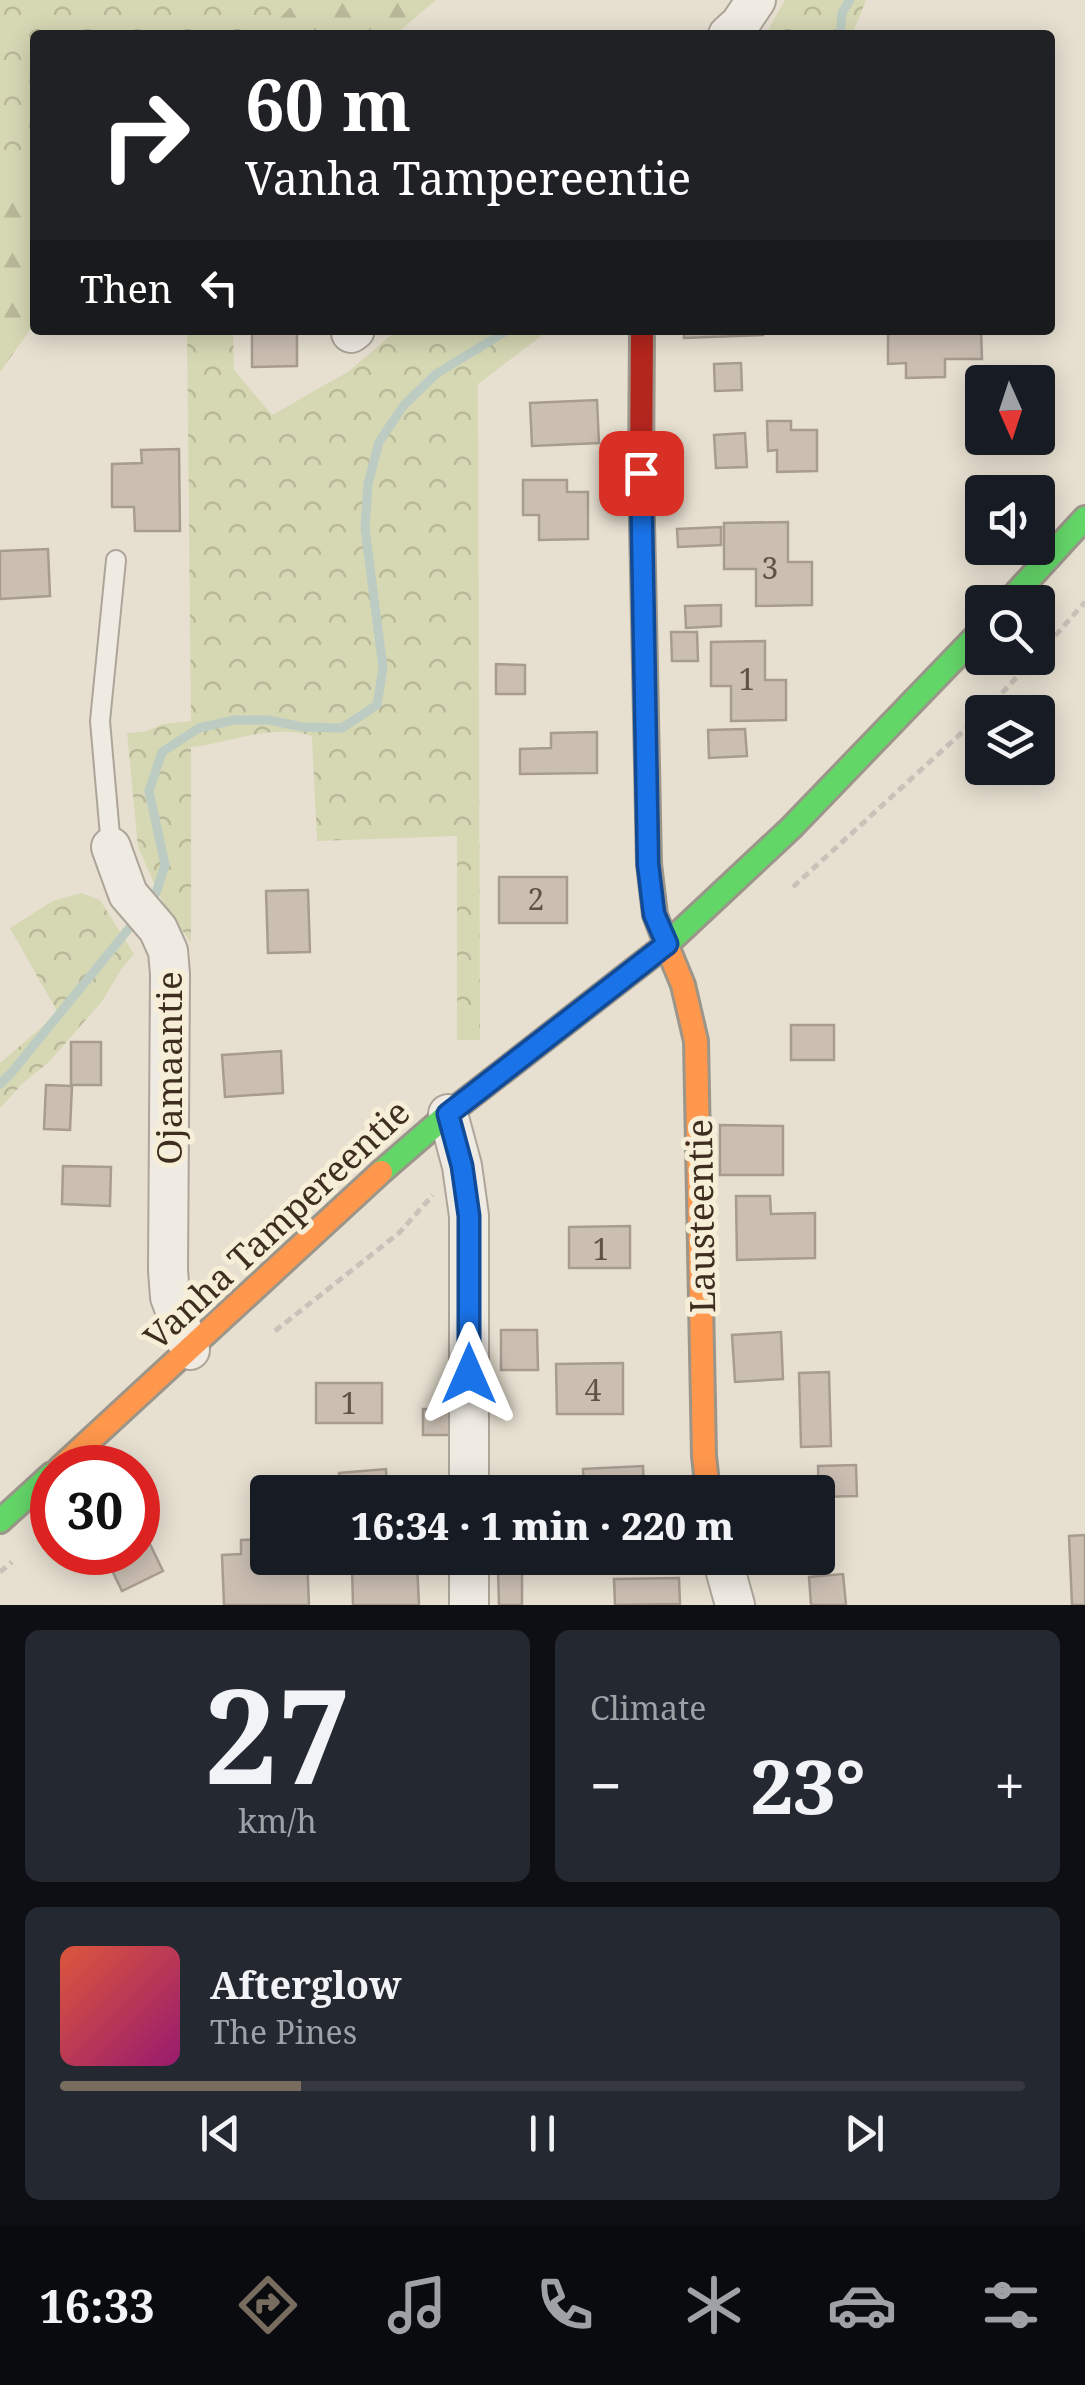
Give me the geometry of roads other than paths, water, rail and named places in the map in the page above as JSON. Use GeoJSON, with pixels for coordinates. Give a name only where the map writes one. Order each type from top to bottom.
{"type":"FeatureCollection","features":[{"type":"Feature","properties":{"kind":"main road","name":"Lausteentie"},"geometry":{"type":"LineString","coordinates":[[642,335],[641,493],[648,864],[654,914],[683,985],[696,1041],[706,1475]]}},
{"type":"Feature","properties":{"kind":"main road"},"geometry":{"type":"LineString","coordinates":[[1024,585],[1085,518]]}},
{"type":"Feature","properties":{"kind":"main road","name":"Vanha Tampereentie"},"geometry":{"type":"LineString","coordinates":[[85,1445],[400,1154],[667,944],[792,828],[965,648]]}},
{"type":"Feature","properties":{"kind":"main road"},"geometry":{"type":"LineString","coordinates":[[0,1521],[30,1494]]}},
{"type":"Feature","properties":{"kind":"street"},"geometry":{"type":"LineString","coordinates":[[733,30],[756,0]]}},
{"type":"Feature","properties":{"kind":"street","name":"Ojamaantie"},"geometry":{"type":"LineString","coordinates":[[111,847],[128,894],[158,930],[168,951],[168,1270],[170,1297],[190,1350]]}},
{"type":"Feature","properties":{"kind":"street"},"geometry":{"type":"LineString","coordinates":[[448,1114],[462,1166],[469,1216],[469,1475]]}},
{"type":"Feature","properties":{"kind":"street"},"geometry":{"type":"LineString","coordinates":[[469,1575],[470,1605]]}},
{"type":"Feature","properties":{"kind":"street"},"geometry":{"type":"LineString","coordinates":[[727,1575],[735,1605]]}},
{"type":"Feature","properties":{"kind":"lane","name":"Ojamaantie"},"geometry":{"type":"LineString","coordinates":[[111,847],[100,721],[116,560]]}},
{"type":"Feature","properties":{"kind":"waterway"},"geometry":{"type":"LineString","coordinates":[[840,30],[842,13],[850,0]]}},
{"type":"Feature","properties":{"kind":"waterway"},"geometry":{"type":"LineString","coordinates":[[148,904],[165,865],[149,791],[162,752],[199,728],[234,720],[342,728],[377,705],[383,668],[365,528],[368,484],[379,442],[404,405],[436,374],[500,335]]}},
{"type":"Feature","properties":{"kind":"waterway"},"geometry":{"type":"LineString","coordinates":[[0,1084],[135,921]]}}]}
